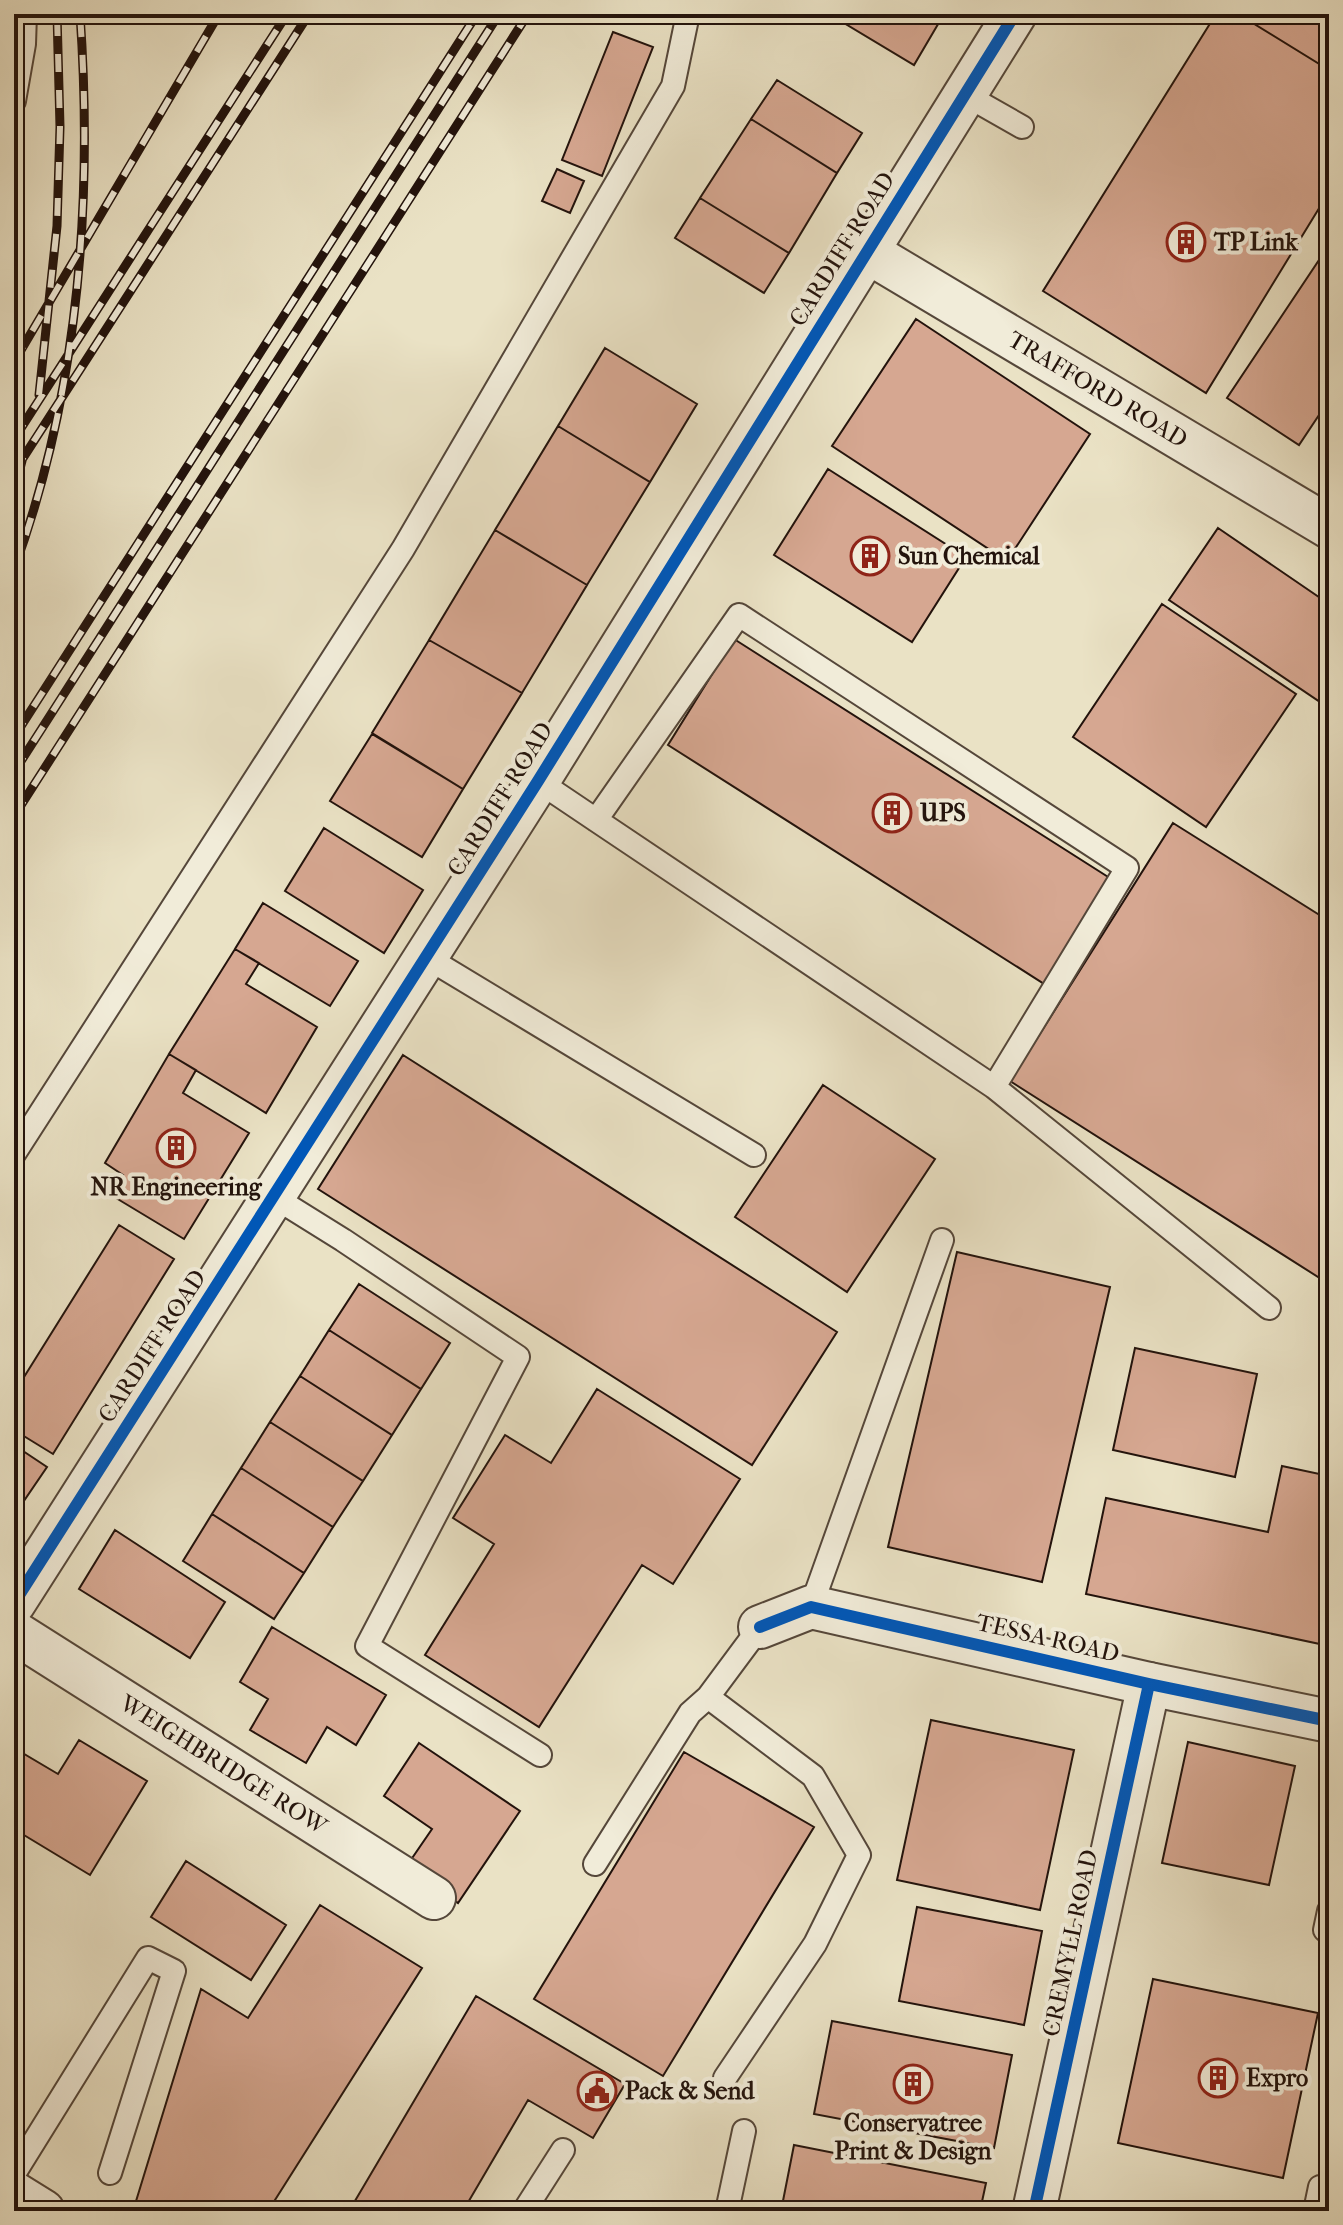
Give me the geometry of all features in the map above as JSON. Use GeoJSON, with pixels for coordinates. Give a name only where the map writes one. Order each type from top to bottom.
{"type":"FeatureCollection","features":[{"type":"Feature","properties":{"kind":"street","name":"CARDIFF ROAD"},"geometry":{"type":"LineString","coordinates":[[14,1603],[538,781],[1015,14]]}},
{"type":"Feature","properties":{"kind":"street","name":"TRAFFORD ROAD"},"geometry":{"type":"LineString","coordinates":[[866,251],[1329,527]]}},
{"type":"Feature","properties":{"kind":"street"},"geometry":{"type":"LineString","coordinates":[[760,1627],[811,1607]]}},
{"type":"Feature","properties":{"kind":"street","name":"TESSA ROAD"},"geometry":{"type":"LineString","coordinates":[[811,1607],[1149,1684],[1329,1721]]}},
{"type":"Feature","properties":{"kind":"street","name":"WEIGHBRIDGE ROW"},"geometry":{"type":"LineString","coordinates":[[14,1632],[434,1898]]}},
{"type":"Feature","properties":{"kind":"street","name":"CREMYLL ROAD"},"geometry":{"type":"LineString","coordinates":[[1034,2211],[1149,1684]]}},
{"type":"Feature","properties":{"kind":"street"},"geometry":{"type":"LineString","coordinates":[[14,2193],[43,2211]]}},
{"type":"Feature","properties":{"kind":"lane"},"geometry":{"type":"LineString","coordinates":[[14,101],[24,44],[25,14]]}},
{"type":"Feature","properties":{"kind":"lane"},"geometry":{"type":"LineString","coordinates":[[14,1154],[403,549],[673,86],[688,14]]}},
{"type":"Feature","properties":{"kind":"lane"},"geometry":{"type":"LineString","coordinates":[[964,94],[1022,127]]}},
{"type":"Feature","properties":{"kind":"lane"},"geometry":{"type":"LineString","coordinates":[[596,820],[739,615],[1127,868],[994,1087]]}},
{"type":"Feature","properties":{"kind":"lane"},"geometry":{"type":"LineString","coordinates":[[538,781],[994,1087],[1269,1308]]}},
{"type":"Feature","properties":{"kind":"lane"},"geometry":{"type":"LineString","coordinates":[[426,957],[754,1155]]}},
{"type":"Feature","properties":{"kind":"lane"},"geometry":{"type":"LineString","coordinates":[[274,1197],[518,1357],[367,1646],[540,1755]]}},
{"type":"Feature","properties":{"kind":"lane"},"geometry":{"type":"LineString","coordinates":[[811,1607],[942,1240]]}},
{"type":"Feature","properties":{"kind":"lane"},"geometry":{"type":"LineString","coordinates":[[595,1864],[690,1713],[708,1697],[760,1627]]}},
{"type":"Feature","properties":{"kind":"lane"},"geometry":{"type":"LineString","coordinates":[[708,1697],[813,1776],[859,1855],[815,1944],[725,2078]]}},
{"type":"Feature","properties":{"kind":"lane"},"geometry":{"type":"LineString","coordinates":[[14,2174],[148,1958],[174,1971],[110,2173]]}},
{"type":"Feature","properties":{"kind":"lane"},"geometry":{"type":"LineString","coordinates":[[727,2211],[744,2131]]}},
{"type":"Feature","properties":{"kind":"lane"},"geometry":{"type":"LineString","coordinates":[[524,2211],[563,2150]]}},
{"type":"Feature","properties":{"kind":"lane"},"geometry":{"type":"LineString","coordinates":[[1315,2211],[1320,2187],[1329,2189]]}},
{"type":"Feature","properties":{"kind":"building"},"geometry":{"type":"Polygon","coordinates":[[[829,14],[944,14],[914,65],[829,14]]]}},
{"type":"Feature","properties":{"kind":"building","name":"TP Link"},"geometry":{"type":"Polygon","coordinates":[[[1216,14],[1238,14],[1329,70],[1329,192],[1206,393],[1043,291],[1216,14]]]}},
{"type":"Feature","properties":{"kind":"building"},"geometry":{"type":"Polygon","coordinates":[[[1238,14],[1329,14],[1329,70],[1238,14]]]}},
{"type":"Feature","properties":{"kind":"building"},"geometry":{"type":"Polygon","coordinates":[[[613,32],[653,47],[602,176],[562,160],[613,32]]]}},
{"type":"Feature","properties":{"kind":"building"},"geometry":{"type":"Polygon","coordinates":[[[777,80],[862,133],[837,173],[751,119],[777,80]]]}},
{"type":"Feature","properties":{"kind":"building"},"geometry":{"type":"Polygon","coordinates":[[[751,119],[837,173],[789,253],[700,198],[751,119]]]}},
{"type":"Feature","properties":{"kind":"building"},"geometry":{"type":"Polygon","coordinates":[[[557,169],[584,181],[570,213],[542,201],[557,169]]]}},
{"type":"Feature","properties":{"kind":"building"},"geometry":{"type":"Polygon","coordinates":[[[700,198],[789,253],[764,293],[675,238],[700,198]]]}},
{"type":"Feature","properties":{"kind":"building"},"geometry":{"type":"Polygon","coordinates":[[[1329,245],[1329,400],[1299,445],[1227,398],[1329,245]]]}},
{"type":"Feature","properties":{"kind":"building"},"geometry":{"type":"Polygon","coordinates":[[[916,319],[1090,434],[1007,561],[832,446],[916,319]]]}},
{"type":"Feature","properties":{"kind":"building"},"geometry":{"type":"Polygon","coordinates":[[[605,348],[697,404],[650,482],[558,426],[605,348]]]}},
{"type":"Feature","properties":{"kind":"building"},"geometry":{"type":"Polygon","coordinates":[[[558,426],[650,482],[587,585],[495,530],[558,426]]]}},
{"type":"Feature","properties":{"kind":"building","name":"Sun Chemical"},"geometry":{"type":"Polygon","coordinates":[[[828,469],[966,557],[912,642],[774,555],[828,469]]]}},
{"type":"Feature","properties":{"kind":"building"},"geometry":{"type":"Polygon","coordinates":[[[1218,528],[1329,604],[1329,708],[1169,600],[1218,528]]]}},
{"type":"Feature","properties":{"kind":"building"},"geometry":{"type":"Polygon","coordinates":[[[495,530],[587,585],[522,693],[429,640],[495,530]]]}},
{"type":"Feature","properties":{"kind":"building"},"geometry":{"type":"Polygon","coordinates":[[[1162,604],[1296,694],[1206,827],[1073,737],[1162,604]]]}},
{"type":"Feature","properties":{"kind":"building","name":"UPS"},"geometry":{"type":"Polygon","coordinates":[[[734,639],[1116,882],[1049,987],[668,745],[734,639]]]}},
{"type":"Feature","properties":{"kind":"building"},"geometry":{"type":"Polygon","coordinates":[[[429,640],[522,693],[463,789],[372,733],[429,640]]]}},
{"type":"Feature","properties":{"kind":"building"},"geometry":{"type":"Polygon","coordinates":[[[372,734],[463,789],[422,857],[330,801],[372,734]]]}},
{"type":"Feature","properties":{"kind":"building"},"geometry":{"type":"Polygon","coordinates":[[[1173,823],[1329,921],[1329,1284],[1010,1081],[1173,823]]]}},
{"type":"Feature","properties":{"kind":"building"},"geometry":{"type":"Polygon","coordinates":[[[324,828],[423,890],[384,953],[285,891],[324,828]]]}},
{"type":"Feature","properties":{"kind":"building"},"geometry":{"type":"Polygon","coordinates":[[[263,903],[358,961],[330,1006],[235,949],[263,903]]]}},
{"type":"Feature","properties":{"kind":"building"},"geometry":{"type":"Polygon","coordinates":[[[235,949],[259,963],[246,984],[317,1027],[266,1113],[169,1054],[235,949]]]}},
{"type":"Feature","properties":{"kind":"building","name":"NR Engineering"},"geometry":{"type":"Polygon","coordinates":[[[169,1054],[196,1070],[183,1093],[249,1133],[184,1239],[111,1195],[123,1175],[105,1163],[169,1054]]]}},
{"type":"Feature","properties":{"kind":"building"},"geometry":{"type":"Polygon","coordinates":[[[403,1055],[837,1332],[752,1465],[318,1189],[403,1055]]]}},
{"type":"Feature","properties":{"kind":"building"},"geometry":{"type":"Polygon","coordinates":[[[823,1085],[935,1159],[847,1292],[735,1217],[823,1085]]]}},
{"type":"Feature","properties":{"kind":"building"},"geometry":{"type":"Polygon","coordinates":[[[119,1225],[174,1259],[53,1454],[14,1430],[14,1393],[119,1225]]]}},
{"type":"Feature","properties":{"kind":"building"},"geometry":{"type":"Polygon","coordinates":[[[957,1252],[1110,1287],[1042,1582],[888,1547],[957,1252]]]}},
{"type":"Feature","properties":{"kind":"building"},"geometry":{"type":"Polygon","coordinates":[[[359,1284],[450,1343],[421,1389],[329,1330],[359,1284]]]}},
{"type":"Feature","properties":{"kind":"building"},"geometry":{"type":"Polygon","coordinates":[[[329,1330],[421,1389],[392,1435],[300,1376],[329,1330]]]}},
{"type":"Feature","properties":{"kind":"building"},"geometry":{"type":"Polygon","coordinates":[[[1135,1348],[1257,1374],[1235,1477],[1113,1450],[1135,1348]]]}},
{"type":"Feature","properties":{"kind":"building"},"geometry":{"type":"Polygon","coordinates":[[[300,1376],[392,1435],[363,1481],[270,1422],[300,1376]]]}},
{"type":"Feature","properties":{"kind":"building"},"geometry":{"type":"Polygon","coordinates":[[[597,1389],[740,1479],[673,1584],[642,1565],[539,1727],[425,1655],[494,1544],[453,1518],[505,1435],[551,1463],[597,1389]]]}},
{"type":"Feature","properties":{"kind":"building"},"geometry":{"type":"Polygon","coordinates":[[[270,1422],[363,1481],[333,1527],[241,1468],[270,1422]]]}},
{"type":"Feature","properties":{"kind":"building"},"geometry":{"type":"Polygon","coordinates":[[[14,1445],[47,1467],[17,1511],[14,1509],[14,1445]]]}},
{"type":"Feature","properties":{"kind":"building"},"geometry":{"type":"Polygon","coordinates":[[[1282,1466],[1329,1476],[1329,1646],[1086,1594],[1106,1498],[1268,1532],[1282,1466]]]}},
{"type":"Feature","properties":{"kind":"building"},"geometry":{"type":"Polygon","coordinates":[[[241,1468],[333,1527],[304,1573],[212,1514],[241,1468]]]}},
{"type":"Feature","properties":{"kind":"building"},"geometry":{"type":"Polygon","coordinates":[[[212,1514],[304,1573],[274,1619],[183,1561],[212,1514]]]}},
{"type":"Feature","properties":{"kind":"building"},"geometry":{"type":"Polygon","coordinates":[[[115,1530],[225,1602],[190,1658],[79,1589],[115,1530]]]}},
{"type":"Feature","properties":{"kind":"building"},"geometry":{"type":"Polygon","coordinates":[[[272,1627],[386,1695],[356,1745],[327,1727],[306,1763],[250,1730],[268,1699],[240,1682],[272,1627]]]}},
{"type":"Feature","properties":{"kind":"building"},"geometry":{"type":"Polygon","coordinates":[[[931,1720],[1074,1750],[1040,1910],[897,1880],[931,1720]]]}},
{"type":"Feature","properties":{"kind":"building"},"geometry":{"type":"Polygon","coordinates":[[[79,1740],[147,1781],[90,1875],[14,1829],[14,1748],[58,1774],[79,1740]]]}},
{"type":"Feature","properties":{"kind":"building"},"geometry":{"type":"Polygon","coordinates":[[[1188,1742],[1295,1766],[1269,1885],[1162,1863],[1188,1742]]]}},
{"type":"Feature","properties":{"kind":"building"},"geometry":{"type":"Polygon","coordinates":[[[419,1743],[520,1811],[458,1903],[406,1867],[432,1829],[384,1796],[419,1743]]]}},
{"type":"Feature","properties":{"kind":"building"},"geometry":{"type":"Polygon","coordinates":[[[684,1752],[814,1827],[663,2076],[534,1999],[684,1752]]]}},
{"type":"Feature","properties":{"kind":"building"},"geometry":{"type":"Polygon","coordinates":[[[186,1861],[286,1925],[251,1980],[151,1917],[186,1861]]]}},
{"type":"Feature","properties":{"kind":"building"},"geometry":{"type":"Polygon","coordinates":[[[320,1905],[422,1968],[268,2211],[133,2211],[201,1989],[248,2018],[320,1905]]]}},
{"type":"Feature","properties":{"kind":"building"},"geometry":{"type":"Polygon","coordinates":[[[917,1907],[1042,1931],[1024,2025],[899,2001],[917,1907]]]}},
{"type":"Feature","properties":{"kind":"building","name":"Expro"},"geometry":{"type":"Polygon","coordinates":[[[1153,1979],[1318,2013],[1283,2178],[1118,2143],[1153,1979]]]}},
{"type":"Feature","properties":{"kind":"building"},"geometry":{"type":"Polygon","coordinates":[[[476,1996],[625,2084],[593,2138],[528,2100],[463,2211],[349,2211],[476,1996]]]}},
{"type":"Feature","properties":{"kind":"building","name":"Conservatree Print & Design"},"geometry":{"type":"Polygon","coordinates":[[[832,2021],[1012,2055],[994,2148],[814,2114],[832,2021]]]}},
{"type":"Feature","properties":{"kind":"building"},"geometry":{"type":"Polygon","coordinates":[[[794,2145],[986,2183],[980,2211],[781,2211],[794,2145]]]}},
{"type":"Feature","properties":{"kind":"railway"},"geometry":{"type":"LineString","coordinates":[[39,395],[57,226],[60,127],[57,14]]}},
{"type":"Feature","properties":{"kind":"railway"},"geometry":{"type":"LineString","coordinates":[[14,569],[54,434],[76,295],[84,154],[80,14]]}},
{"type":"Feature","properties":{"kind":"railway"},"geometry":{"type":"LineString","coordinates":[[14,362],[219,14]]}},
{"type":"Feature","properties":{"kind":"railway"},"geometry":{"type":"LineString","coordinates":[[14,439],[287,14]]}},
{"type":"Feature","properties":{"kind":"railway"},"geometry":{"type":"LineString","coordinates":[[14,472],[309,14]]}},
{"type":"Feature","properties":{"kind":"railway"},"geometry":{"type":"LineString","coordinates":[[14,737],[477,14]]}},
{"type":"Feature","properties":{"kind":"railway"},"geometry":{"type":"LineString","coordinates":[[14,772],[499,14]]}},
{"type":"Feature","properties":{"kind":"railway"},"geometry":{"type":"LineString","coordinates":[[14,816],[528,14]]}},
{"type":"Feature","properties":{"kind":"railway"},"geometry":{"type":"LineString","coordinates":[[14,492],[22,461]]}},
{"type":"Feature","properties":{"kind":"cycle path"},"geometry":{"type":"LineString","coordinates":[[14,1603],[538,781],[1015,14]]}},
{"type":"Feature","properties":{"kind":"cycle path"},"geometry":{"type":"LineString","coordinates":[[760,1627],[811,1607],[1149,1684],[1329,1721]]}},
{"type":"Feature","properties":{"kind":"cycle path"},"geometry":{"type":"LineString","coordinates":[[1034,2211],[1149,1684]]}},
{"type":"Feature","properties":{"kind":"place","name":"TP Link"},"geometry":{"type":"Point","coordinates":[1186,242]}},
{"type":"Feature","properties":{"kind":"place","name":"Sun Chemical"},"geometry":{"type":"Point","coordinates":[870,556]}},
{"type":"Feature","properties":{"kind":"place","name":"UPS"},"geometry":{"type":"Point","coordinates":[892,813]}},
{"type":"Feature","properties":{"kind":"place","name":"NR Engineering"},"geometry":{"type":"Point","coordinates":[176,1148]}},
{"type":"Feature","properties":{"kind":"place","name":"Expro"},"geometry":{"type":"Point","coordinates":[1218,2078]}},
{"type":"Feature","properties":{"kind":"place","name":"Conservatree Print & Design"},"geometry":{"type":"Point","coordinates":[913,2084]}},
{"type":"Feature","properties":{"kind":"place","name":"Pack & Send"},"geometry":{"type":"Point","coordinates":[597,2091]}}]}
